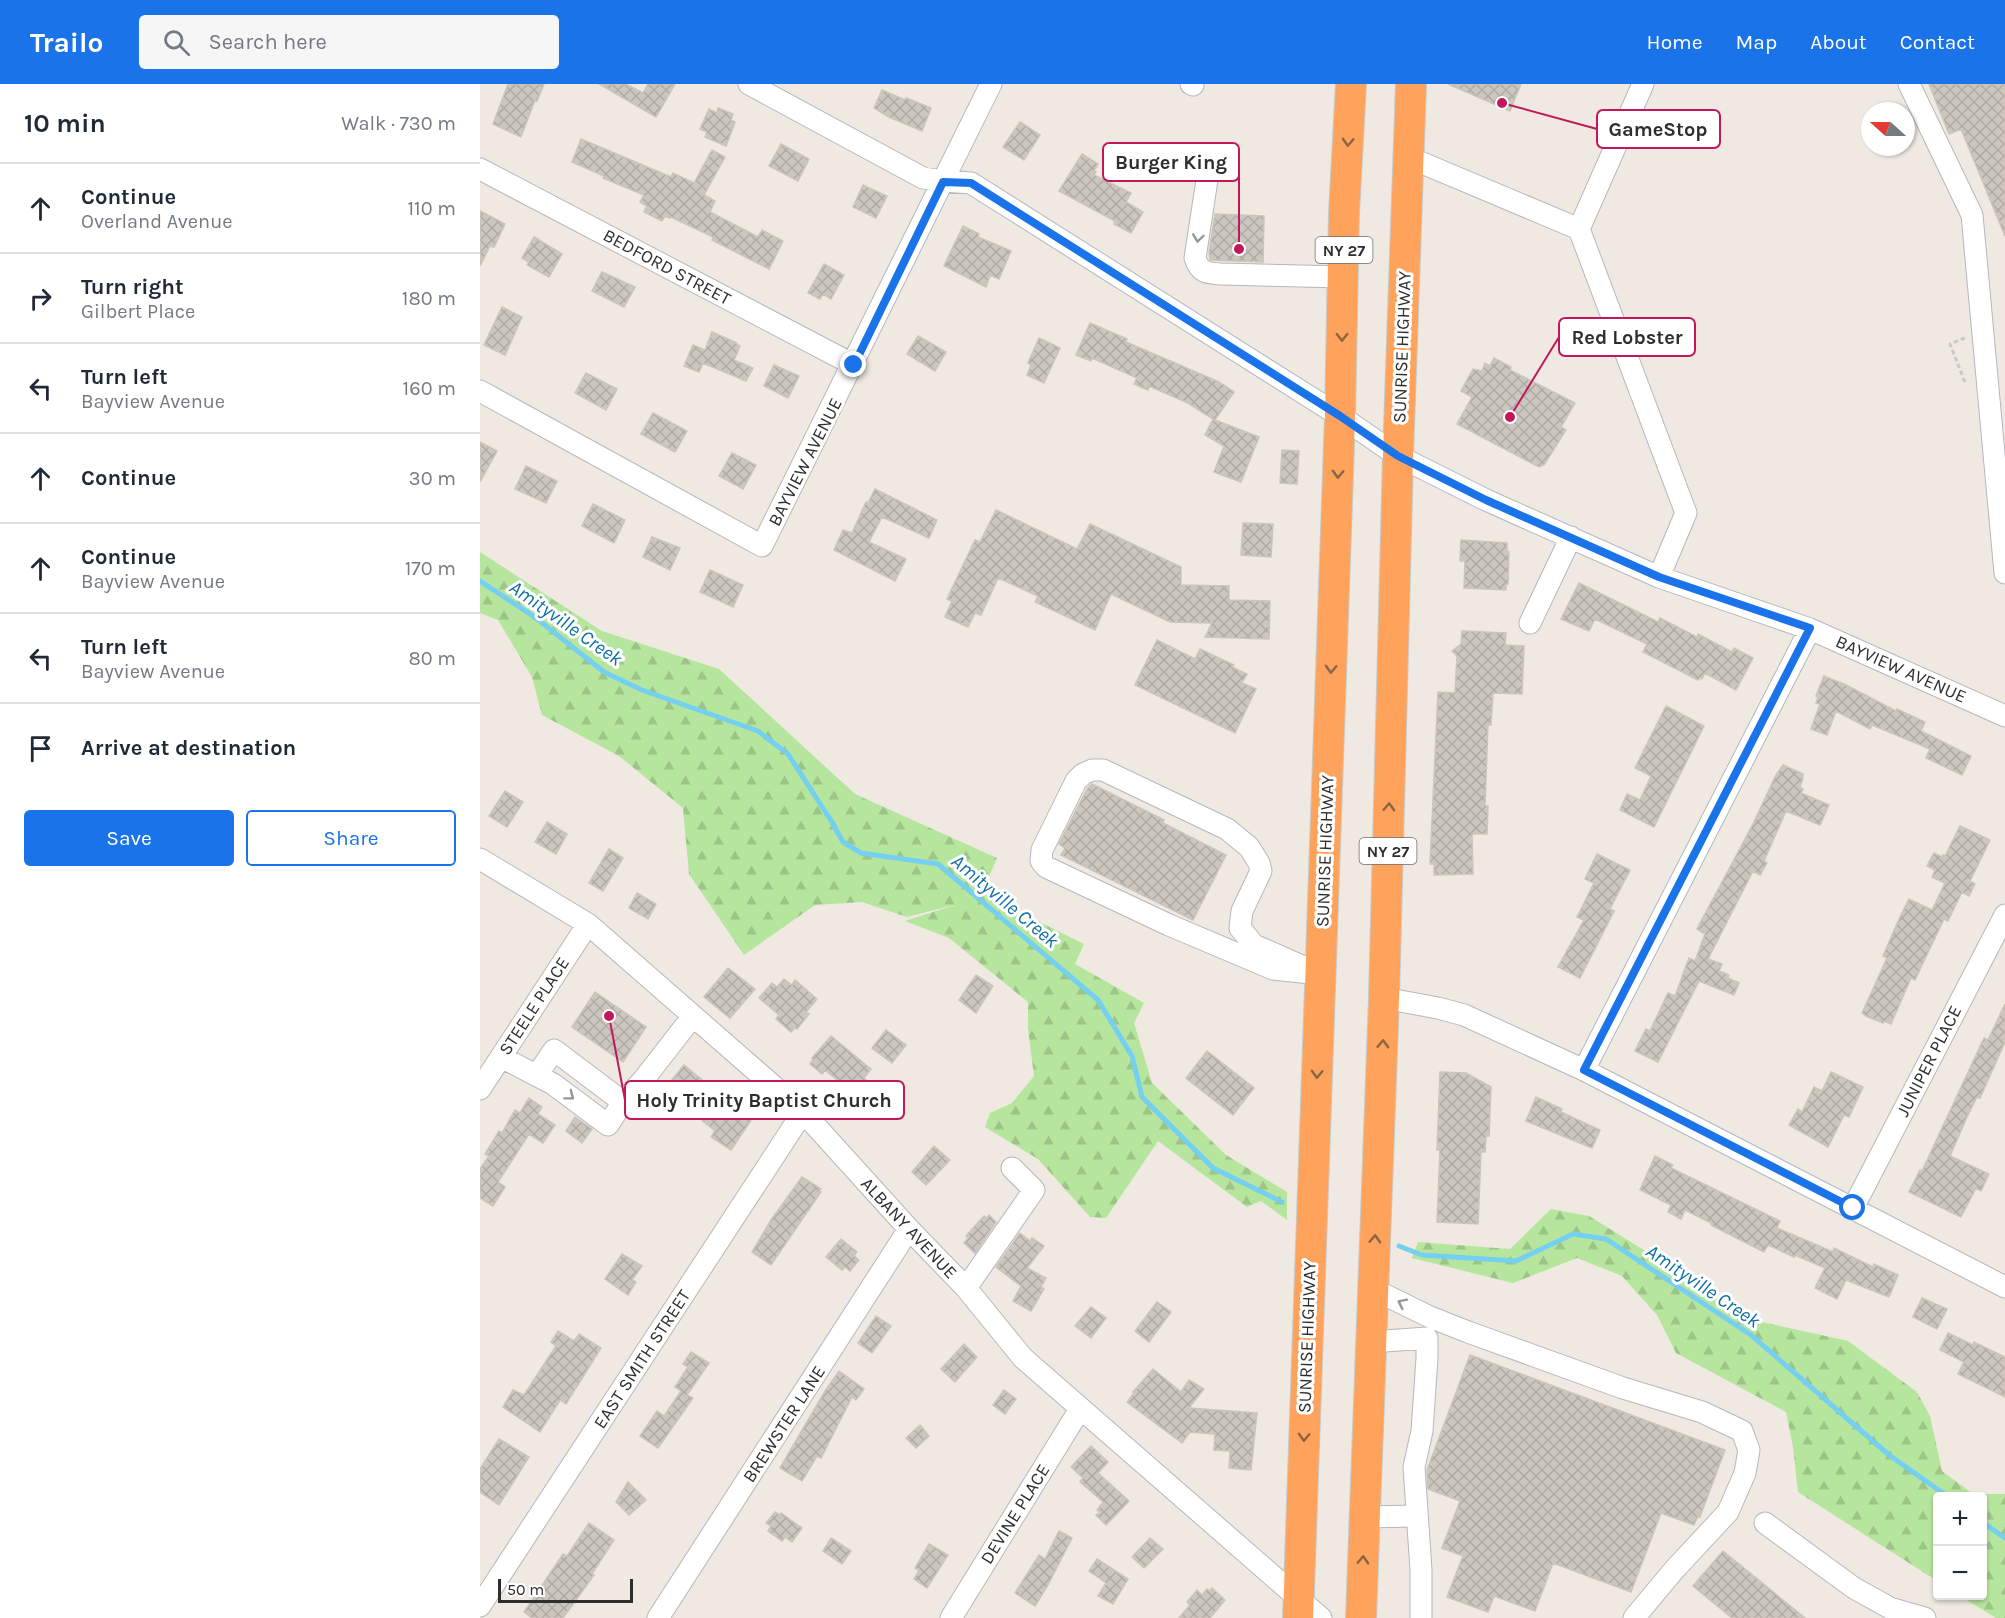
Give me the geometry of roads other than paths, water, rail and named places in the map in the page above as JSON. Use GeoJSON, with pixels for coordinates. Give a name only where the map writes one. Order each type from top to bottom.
{"type":"FeatureCollection","features":[{"type":"Feature","properties":{"kind":"highway","name":"SUNRISE HIGHWAY"},"geometry":{"type":"LineString","coordinates":[[1298,1608],[1351,84]]}},
{"type":"Feature","properties":{"kind":"highway","name":"SUNRISE HIGHWAY"},"geometry":{"type":"LineString","coordinates":[[1361,1618],[1384,998],[1410,84]]}},
{"type":"Feature","properties":{"kind":"street"},"geometry":{"type":"LineString","coordinates":[[749,84],[923,178],[943,182],[971,183],[1340,416]]}},
{"type":"Feature","properties":{"kind":"street","name":"BAYVIEW AVENUE"},"geometry":{"type":"LineString","coordinates":[[480,392],[762,546],[854,365],[991,84]]}},
{"type":"Feature","properties":{"kind":"street"},"geometry":{"type":"LineString","coordinates":[[1643,84],[1579,230],[1686,513],[1659,577]]}},
{"type":"Feature","properties":{"kind":"street"},"geometry":{"type":"LineString","coordinates":[[1909,84],[1972,215],[2005,573]]}},
{"type":"Feature","properties":{"kind":"street"},"geometry":{"type":"LineString","coordinates":[[1408,157],[1579,230]]}},
{"type":"Feature","properties":{"kind":"street","name":"BEDFORD STREET"},"geometry":{"type":"LineString","coordinates":[[480,169],[854,365]]}},
{"type":"Feature","properties":{"kind":"street"},"geometry":{"type":"LineString","coordinates":[[1207,180],[1195,258],[1198,267],[1207,273],[1221,274],[1343,277]]}},
{"type":"Feature","properties":{"kind":"street","name":"BAYVIEW AVENUE"},"geometry":{"type":"LineString","coordinates":[[1340,416],[1398,456],[1486,500],[1659,577],[1810,628],[2005,716]]}},
{"type":"Feature","properties":{"kind":"street"},"geometry":{"type":"LineString","coordinates":[[1530,623],[1570,537]]}},
{"type":"Feature","properties":{"kind":"street"},"geometry":{"type":"LineString","coordinates":[[1584,1070],[1810,628]]}},
{"type":"Feature","properties":{"kind":"street"},"geometry":{"type":"LineString","coordinates":[[1092,770],[1103,770],[1227,829],[1249,847],[1261,871],[1242,911],[1239,928],[1254,945],[1320,974],[1273,969],[1169,925],[1046,867],[1041,861],[1042,850],[1076,781],[1083,774],[1092,770]]}},
{"type":"Feature","properties":{"kind":"street","name":"ALBANY AVENUE"},"geometry":{"type":"LineString","coordinates":[[480,859],[588,924],[803,1112],[966,1288],[1023,1358],[1298,1608],[1321,1618]]}},
{"type":"Feature","properties":{"kind":"street","name":"JUNIPER PLACE"},"geometry":{"type":"LineString","coordinates":[[1853,1208],[2005,915]]}},
{"type":"Feature","properties":{"kind":"street","name":"STEELE PLACE"},"geometry":{"type":"LineString","coordinates":[[480,1089],[588,924]]}},
{"type":"Feature","properties":{"kind":"street"},"geometry":{"type":"LineString","coordinates":[[1384,998],[1464,1015],[1584,1070],[2005,1287]]}},
{"type":"Feature","properties":{"kind":"street"},"geometry":{"type":"LineString","coordinates":[[501,1057],[553,1084],[608,1125],[623,1102],[693,1016]]}},
{"type":"Feature","properties":{"kind":"street"},"geometry":{"type":"LineString","coordinates":[[537,1076],[554,1050],[623,1102]]}},
{"type":"Feature","properties":{"kind":"street","name":"EAST SMITH STREET"},"geometry":{"type":"LineString","coordinates":[[480,1606],[803,1112]]}},
{"type":"Feature","properties":{"kind":"street"},"geometry":{"type":"LineString","coordinates":[[966,1288],[1034,1190],[1012,1168]]}},
{"type":"Feature","properties":{"kind":"street","name":"BREWSTER LANE"},"geometry":{"type":"LineString","coordinates":[[658,1618],[909,1229]]}},
{"type":"Feature","properties":{"kind":"street"},"geometry":{"type":"LineString","coordinates":[[1373,1290],[1429,1328],[1570,1369],[1702,1412],[1742,1431],[1749,1450],[1745,1473],[1728,1512],[1674,1570],[1634,1618]]}},
{"type":"Feature","properties":{"kind":"street"},"geometry":{"type":"LineString","coordinates":[[1371,1342],[1429,1328]]}},
{"type":"Feature","properties":{"kind":"street"},"geometry":{"type":"LineString","coordinates":[[1421,1618],[1421,1570],[1414,1467],[1422,1431],[1429,1328]]}},
{"type":"Feature","properties":{"kind":"street","name":"DEVINE PLACE"},"geometry":{"type":"LineString","coordinates":[[951,1618],[1080,1409]]}},
{"type":"Feature","properties":{"kind":"street"},"geometry":{"type":"LineString","coordinates":[[1365,1517],[1416,1516]]}},
{"type":"Feature","properties":{"kind":"street"},"geometry":{"type":"LineString","coordinates":[[1765,1523],[1854,1588],[1890,1608],[1923,1618]]}},
{"type":"Feature","properties":{"kind":"waterway","name":"Amityville Creek"},"geometry":{"type":"LineString","coordinates":[[480,581],[536,618],[604,672],[642,690],[758,731],[788,754],[843,842],[861,853],[938,864],[1098,1000],[1132,1056],[1142,1097],[1213,1168],[1282,1202]]}},
{"type":"Feature","properties":{"kind":"waterway","name":"Amityville Creek"},"geometry":{"type":"LineString","coordinates":[[1399,1246],[1422,1255],[1516,1261],[1573,1234],[1606,1239],[1751,1335],[1889,1455],[1941,1492]]}},
{"type":"Feature","properties":{"kind":"waterway","name":"Amityville Creek"},"geometry":{"type":"LineString","coordinates":[[1987,1525],[2005,1538]]}},
{"type":"Feature","properties":{"kind":"place","name":"GameStop"},"geometry":{"type":"Point","coordinates":[1502,103]}},
{"type":"Feature","properties":{"kind":"place","name":"Burger King"},"geometry":{"type":"Point","coordinates":[1239,249]}},
{"type":"Feature","properties":{"kind":"place","name":"Red Lobster"},"geometry":{"type":"Point","coordinates":[1510,417]}},
{"type":"Feature","properties":{"kind":"place","name":"Holy Trinity Baptist Church"},"geometry":{"type":"Point","coordinates":[609,1016]}}]}
